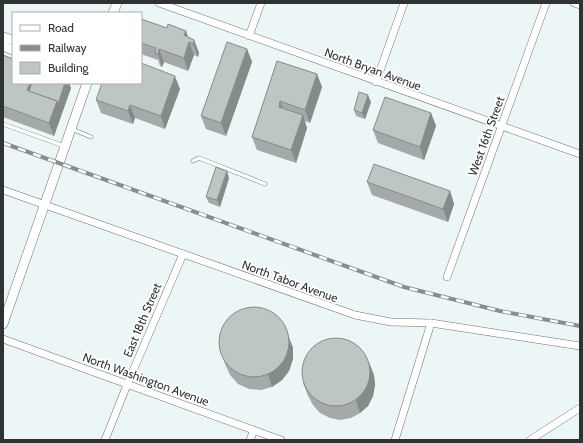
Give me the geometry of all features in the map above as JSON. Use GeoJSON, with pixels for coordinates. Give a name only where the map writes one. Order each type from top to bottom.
{"type":"FeatureCollection","features":[{"type":"Feature","properties":{"kind":"street","name":"North Bryan Avenue"},"geometry":{"type":"LineString","coordinates":[[159,3],[580,154]]}},
{"type":"Feature","properties":{"kind":"street"},"geometry":{"type":"LineString","coordinates":[[249,36],[261,3]]}},
{"type":"Feature","properties":{"kind":"street"},"geometry":{"type":"LineString","coordinates":[[376,82],[404,3]]}},
{"type":"Feature","properties":{"kind":"street","name":"West 16th Street"},"geometry":{"type":"LineString","coordinates":[[447,277],[546,3]]}},
{"type":"Feature","properties":{"kind":"street"},"geometry":{"type":"LineString","coordinates":[[574,3],[580,5]]}},
{"type":"Feature","properties":{"kind":"street"},"geometry":{"type":"LineString","coordinates":[[3,324],[87,84]]}},
{"type":"Feature","properties":{"kind":"street","name":"North Tabor Avenue"},"geometry":{"type":"LineString","coordinates":[[3,190],[355,315],[391,322],[432,323],[580,346]]}},
{"type":"Feature","properties":{"kind":"street","name":"East 18th Street"},"geometry":{"type":"LineString","coordinates":[[105,440],[183,254]]}},
{"type":"Feature","properties":{"kind":"street"},"geometry":{"type":"LineString","coordinates":[[395,440],[432,323]]}},
{"type":"Feature","properties":{"kind":"street","name":"North Washington Avenue"},"geometry":{"type":"LineString","coordinates":[[3,339],[281,440]]}},
{"type":"Feature","properties":{"kind":"street"},"geometry":{"type":"LineString","coordinates":[[530,440],[580,408]]}},
{"type":"Feature","properties":{"kind":"street"},"geometry":{"type":"LineString","coordinates":[[250,440],[254,430]]}},
{"type":"Feature","properties":{"kind":"lane"},"geometry":{"type":"LineString","coordinates":[[3,124],[65,146]]}},
{"type":"Feature","properties":{"kind":"lane"},"geometry":{"type":"LineString","coordinates":[[71,129],[91,137]]}},
{"type":"Feature","properties":{"kind":"lane"},"geometry":{"type":"LineString","coordinates":[[193,161],[199,158],[265,184]]}},
{"type":"Feature","properties":{"kind":"building"},"geometry":{"type":"Polygon","coordinates":[[[142,19],[167,28],[168,24],[186,31],[184,35],[194,40],[193,44],[189,42],[184,58],[159,49],[158,54],[155,53],[156,48],[142,43],[142,19]]]}},
{"type":"Feature","properties":{"kind":"building"},"geometry":{"type":"Polygon","coordinates":[[[227,42],[247,49],[221,123],[201,116],[227,42]]]}},
{"type":"Feature","properties":{"kind":"building"},"geometry":{"type":"Polygon","coordinates":[[[3,55],[12,59],[12,84],[30,84],[27,90],[57,101],[49,123],[3,106],[3,55]]]}},
{"type":"Feature","properties":{"kind":"building"},"geometry":{"type":"Polygon","coordinates":[[[277,61],[317,74],[305,110],[280,101],[279,107],[303,115],[291,150],[252,137],[277,61]]]}},
{"type":"Feature","properties":{"kind":"building"},"geometry":{"type":"Polygon","coordinates":[[[142,63],[175,76],[161,116],[130,105],[128,111],[96,100],[102,84],[142,84],[142,63]]]}},
{"type":"Feature","properties":{"kind":"building"},"geometry":{"type":"Polygon","coordinates":[[[32,84],[65,84],[58,104],[57,101],[29,91],[32,84]]]}},
{"type":"Feature","properties":{"kind":"building"},"geometry":{"type":"Polygon","coordinates":[[[359,92],[368,95],[362,113],[354,110],[359,92]]]}},
{"type":"Feature","properties":{"kind":"building"},"geometry":{"type":"Polygon","coordinates":[[[385,97],[431,113],[420,147],[373,130],[385,97]]]}},
{"type":"Feature","properties":{"kind":"building"},"geometry":{"type":"Polygon","coordinates":[[[374,164],[450,191],[443,209],[367,182],[374,164]]]}},
{"type":"Feature","properties":{"kind":"building"},"geometry":{"type":"Polygon","coordinates":[[[216,167],[227,171],[217,200],[206,197],[216,167]]]}},
{"type":"Feature","properties":{"kind":"building"},"geometry":{"type":"Polygon","coordinates":[[[254,307],[267,310],[279,317],[286,329],[289,342],[286,355],[279,367],[267,374],[254,377],[241,374],[229,367],[222,355],[219,342],[222,329],[229,317],[241,310],[254,307]]]}},
{"type":"Feature","properties":{"kind":"building"},"geometry":{"type":"Polygon","coordinates":[[[329,338],[343,338],[355,344],[364,353],[370,365],[368,385],[360,396],[349,404],[343,406],[329,406],[323,404],[312,396],[304,385],[302,379],[302,365],[304,359],[312,348],[323,340],[329,338]]]}},
{"type":"Feature","properties":{"kind":"railway"},"geometry":{"type":"LineString","coordinates":[[3,143],[404,287],[500,311],[580,326]]}}]}
